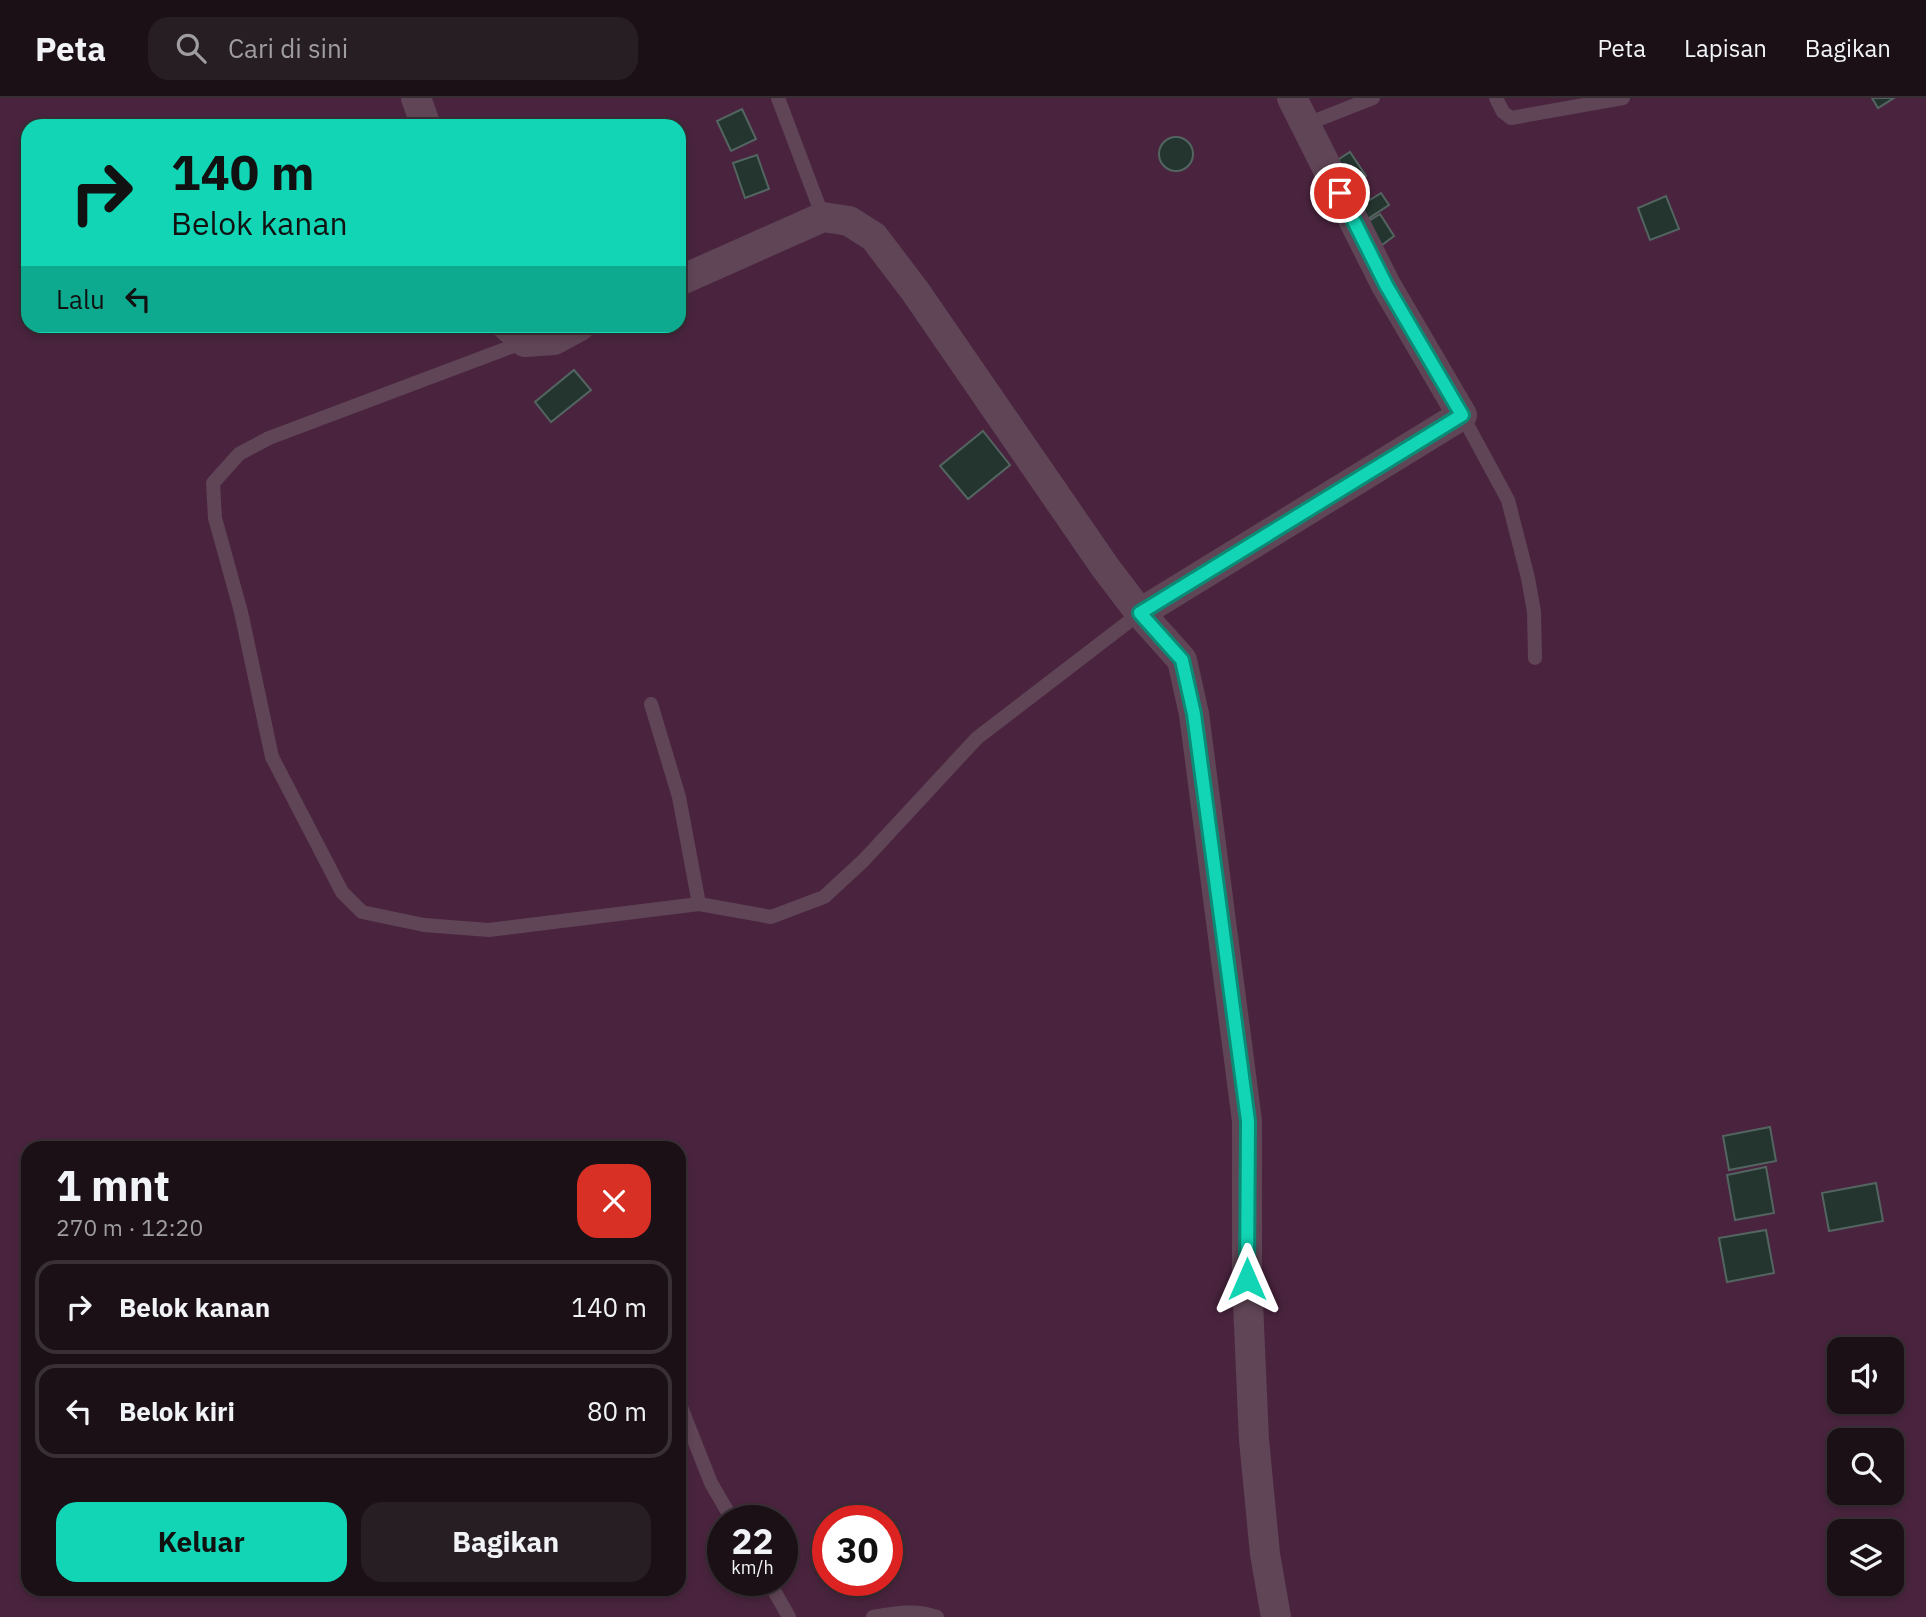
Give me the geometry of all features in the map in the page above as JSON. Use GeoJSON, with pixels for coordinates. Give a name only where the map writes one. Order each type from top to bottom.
{"type":"FeatureCollection","features":[{"type":"Feature","properties":{"kind":"street"},"geometry":{"type":"LineString","coordinates":[[416,98],[424,119]]}},
{"type":"Feature","properties":{"kind":"street"},"geometry":{"type":"LineString","coordinates":[[1140,613],[1462,415],[1386,285],[1292,98]]}},
{"type":"Feature","properties":{"kind":"street"},"geometry":{"type":"LineString","coordinates":[[686,278],[823,217],[849,221],[874,237],[915,291],[1001,419],[1140,613],[1182,660],[1194,714],[1207,829],[1229,968],[1248,1121],[1247,1279],[1254,1440],[1265,1553],[1276,1617]]}},
{"type":"Feature","properties":{"kind":"street"},"geometry":{"type":"LineString","coordinates":[[516,334],[554,340],[567,333]]}},
{"type":"Feature","properties":{"kind":"lane"},"geometry":{"type":"LineString","coordinates":[[778,98],[823,217]]}},
{"type":"Feature","properties":{"kind":"lane"},"geometry":{"type":"LineString","coordinates":[[1307,124],[1373,98]]}},
{"type":"Feature","properties":{"kind":"lane"},"geometry":{"type":"LineString","coordinates":[[1496,98],[1503,112],[1511,118],[1623,98]]}},
{"type":"Feature","properties":{"kind":"lane"},"geometry":{"type":"LineString","coordinates":[[516,334],[269,438],[239,454],[213,483],[215,518],[241,612],[272,757],[342,892],[362,912],[425,925],[489,930],[699,904],[771,917],[824,897],[864,860],[977,737],[1140,613]]}},
{"type":"Feature","properties":{"kind":"lane"},"geometry":{"type":"LineString","coordinates":[[1462,415],[1508,500],[1534,612],[1535,658]]}},
{"type":"Feature","properties":{"kind":"lane"},"geometry":{"type":"LineString","coordinates":[[651,704],[678,797],[699,904]]}},
{"type":"Feature","properties":{"kind":"lane"},"geometry":{"type":"LineString","coordinates":[[686,1420],[711,1483],[724,1505]]}},
{"type":"Feature","properties":{"kind":"lane"},"geometry":{"type":"LineString","coordinates":[[777,1596],[789,1617]]}},
{"type":"Feature","properties":{"kind":"lane"},"geometry":{"type":"LineString","coordinates":[[873,1617],[892,1613],[926,1613],[937,1617]]}},
{"type":"Feature","properties":{"kind":"shaded area"},"geometry":{"type":"Polygon","coordinates":[[[0,98],[1926,98],[1926,1617],[0,1617],[0,98]]]}},
{"type":"Feature","properties":{"kind":"building"},"geometry":{"type":"Polygon","coordinates":[[[1872,98],[1894,98],[1878,108],[1872,98]]]}},
{"type":"Feature","properties":{"kind":"building"},"geometry":{"type":"Polygon","coordinates":[[[742,109],[756,139],[731,151],[717,121],[742,109]]]}},
{"type":"Feature","properties":{"kind":"building"},"geometry":{"type":"Polygon","coordinates":[[[1176,137],[1188,142],[1193,154],[1188,166],[1176,171],[1164,166],[1159,154],[1164,142],[1176,137]]]}},
{"type":"Feature","properties":{"kind":"building"},"geometry":{"type":"Polygon","coordinates":[[[1350,152],[1366,176],[1358,185],[1356,181],[1349,186],[1333,163],[1350,152]]]}},
{"type":"Feature","properties":{"kind":"building"},"geometry":{"type":"Polygon","coordinates":[[[757,155],[769,189],[745,198],[733,163],[757,155]]]}},
{"type":"Feature","properties":{"kind":"building"},"geometry":{"type":"Polygon","coordinates":[[[1362,188],[1370,200],[1381,193],[1389,205],[1366,220],[1350,196],[1362,188]]]}},
{"type":"Feature","properties":{"kind":"building"},"geometry":{"type":"Polygon","coordinates":[[[1666,196],[1679,229],[1650,240],[1638,208],[1666,196]]]}},
{"type":"Feature","properties":{"kind":"building"},"geometry":{"type":"Polygon","coordinates":[[[1380,214],[1394,236],[1382,245],[1367,222],[1380,214]]]}},
{"type":"Feature","properties":{"kind":"building"},"geometry":{"type":"Polygon","coordinates":[[[574,370],[591,390],[551,422],[535,402],[574,370]]]}},
{"type":"Feature","properties":{"kind":"building"},"geometry":{"type":"Polygon","coordinates":[[[983,431],[1010,465],[968,499],[940,466],[983,431]]]}},
{"type":"Feature","properties":{"kind":"building"},"geometry":{"type":"Polygon","coordinates":[[[1770,1127],[1776,1161],[1729,1170],[1723,1136],[1770,1127]]]}},
{"type":"Feature","properties":{"kind":"building"},"geometry":{"type":"Polygon","coordinates":[[[1766,1167],[1774,1213],[1735,1220],[1727,1175],[1766,1167]]]}},
{"type":"Feature","properties":{"kind":"building"},"geometry":{"type":"Polygon","coordinates":[[[1876,1183],[1883,1221],[1829,1231],[1822,1193],[1876,1183]]]}},
{"type":"Feature","properties":{"kind":"building"},"geometry":{"type":"Polygon","coordinates":[[[1766,1230],[1774,1273],[1727,1282],[1719,1238],[1766,1230]]]}},
{"type":"Feature","properties":{"kind":"route"},"geometry":{"type":"LineString","coordinates":[[1247,1279],[1248,1121],[1229,968],[1207,829],[1194,714],[1182,660],[1140,613],[1462,415],[1386,285],[1340,193]]}}]}
